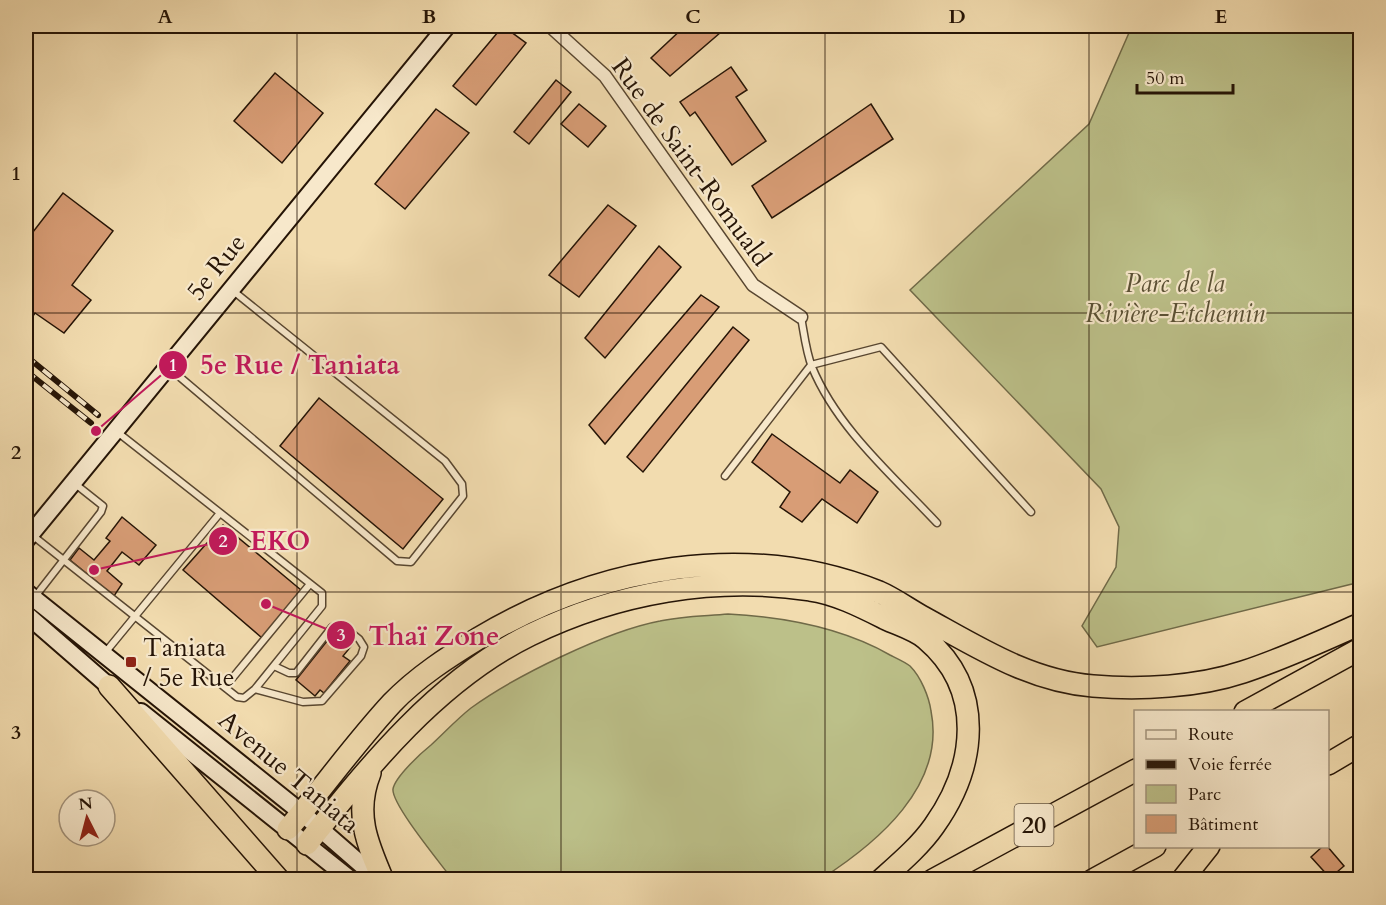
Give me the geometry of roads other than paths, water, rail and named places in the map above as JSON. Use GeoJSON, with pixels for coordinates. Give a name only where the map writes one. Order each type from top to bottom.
{"type":"FeatureCollection","features":[{"type":"Feature","properties":{"kind":"highway"},"geometry":{"type":"LineString","coordinates":[[288,829],[393,702],[445,659],[514,618],[584,588],[654,570],[730,563],[816,571],[881,593],[989,654],[1023,670],[1060,682],[1093,686],[1127,688],[1193,682],[1240,673],[1360,624]]}},
{"type":"Feature","properties":{"kind":"highway"},"geometry":{"type":"LineString","coordinates":[[313,836],[373,764],[415,721],[465,676],[530,635],[591,611],[659,592],[733,584],[813,590],[874,613],[925,638],[954,671],[966,704],[969,742],[955,790],[934,826],[905,859],[881,879]]}},
{"type":"Feature","properties":{"kind":"highway"},"geometry":{"type":"LineString","coordinates":[[1247,710],[1360,649]]}},
{"type":"Feature","properties":{"kind":"highway"},"geometry":{"type":"LineString","coordinates":[[109,687],[279,879]]}},
{"type":"Feature","properties":{"kind":"highway"},"geometry":{"type":"LineString","coordinates":[[1329,749],[1360,731]]}},
{"type":"Feature","properties":{"kind":"highway"},"geometry":{"type":"LineString","coordinates":[[1329,763],[1360,745]]}},
{"type":"Feature","properties":{"kind":"highway"},"geometry":{"type":"LineString","coordinates":[[373,764],[364,789],[361,813],[364,837],[384,879]]}},
{"type":"Feature","properties":{"kind":"highway","name":"20"},"geometry":{"type":"LineString","coordinates":[[933,879],[1134,771]]}},
{"type":"Feature","properties":{"kind":"highway"},"geometry":{"type":"LineString","coordinates":[[1093,879],[1151,848]]}},
{"type":"Feature","properties":{"kind":"highway"},"geometry":{"type":"LineString","coordinates":[[1182,879],[1207,848]]}},
{"type":"Feature","properties":{"kind":"main road","name":"5e Rue"},"geometry":{"type":"LineString","coordinates":[[28,537],[447,26]]}},
{"type":"Feature","properties":{"kind":"main road","name":"Avenue Taniata"},"geometry":{"type":"LineString","coordinates":[[30,595],[302,813],[313,836],[351,879]]}},
{"type":"Feature","properties":{"kind":"main road","name":"Avenue Taniata"},"geometry":{"type":"LineString","coordinates":[[26,614],[109,687],[288,829],[313,836],[379,879]]}},
{"type":"Feature","properties":{"kind":"street","name":"Rue de Saint-Romuald"},"geometry":{"type":"LineString","coordinates":[[550,26],[605,76],[753,285],[801,317]]}},
{"type":"Feature","properties":{"kind":"lane"},"geometry":{"type":"LineString","coordinates":[[167,367],[397,561],[411,562],[463,496],[462,484],[445,462],[231,290]]}},
{"type":"Feature","properties":{"kind":"lane"},"geometry":{"type":"LineString","coordinates":[[801,317],[811,365],[834,407],[875,457],[937,523]]}},
{"type":"Feature","properties":{"kind":"lane"},"geometry":{"type":"LineString","coordinates":[[725,476],[811,365],[881,347],[1031,512]]}},
{"type":"Feature","properties":{"kind":"lane"},"geometry":{"type":"LineString","coordinates":[[28,537],[63,560],[225,687],[244,698],[255,689],[274,666],[322,606],[322,593],[116,430]]}},
{"type":"Feature","properties":{"kind":"lane"},"geometry":{"type":"LineString","coordinates":[[30,595],[63,560],[103,507],[73,482]]}},
{"type":"Feature","properties":{"kind":"lane"},"geometry":{"type":"LineString","coordinates":[[104,654],[220,513]]}},
{"type":"Feature","properties":{"kind":"lane"},"geometry":{"type":"LineString","coordinates":[[225,687],[309,584]]}},
{"type":"Feature","properties":{"kind":"lane"},"geometry":{"type":"LineString","coordinates":[[255,689],[303,702],[322,701],[361,656],[364,647],[359,639],[344,627],[332,627],[296,673],[289,673],[274,666]]}},
{"type":"Feature","properties":{"kind":"railway"},"geometry":{"type":"LineString","coordinates":[[26,356],[98,415]]}},
{"type":"Feature","properties":{"kind":"railway"},"geometry":{"type":"LineString","coordinates":[[26,371],[91,423]]}},
{"type":"Feature","properties":{"kind":"place","name":"5e Rue / Taniata"},"geometry":{"type":"Point","coordinates":[96,431]}},
{"type":"Feature","properties":{"kind":"place","name":"EKO"},"geometry":{"type":"Point","coordinates":[94,570]}},
{"type":"Feature","properties":{"kind":"place","name":"Thaï Zone"},"geometry":{"type":"Point","coordinates":[266,604]}},
{"type":"Feature","properties":{"kind":"place","name":"Taniata / 5e Rue"},"geometry":{"type":"Point","coordinates":[131,662]}},
{"type":"Feature","properties":{"kind":"park label","name":"Parc de la Rivière-Etchemin"},"geometry":{"type":"Point","coordinates":[1175,298]}}]}
